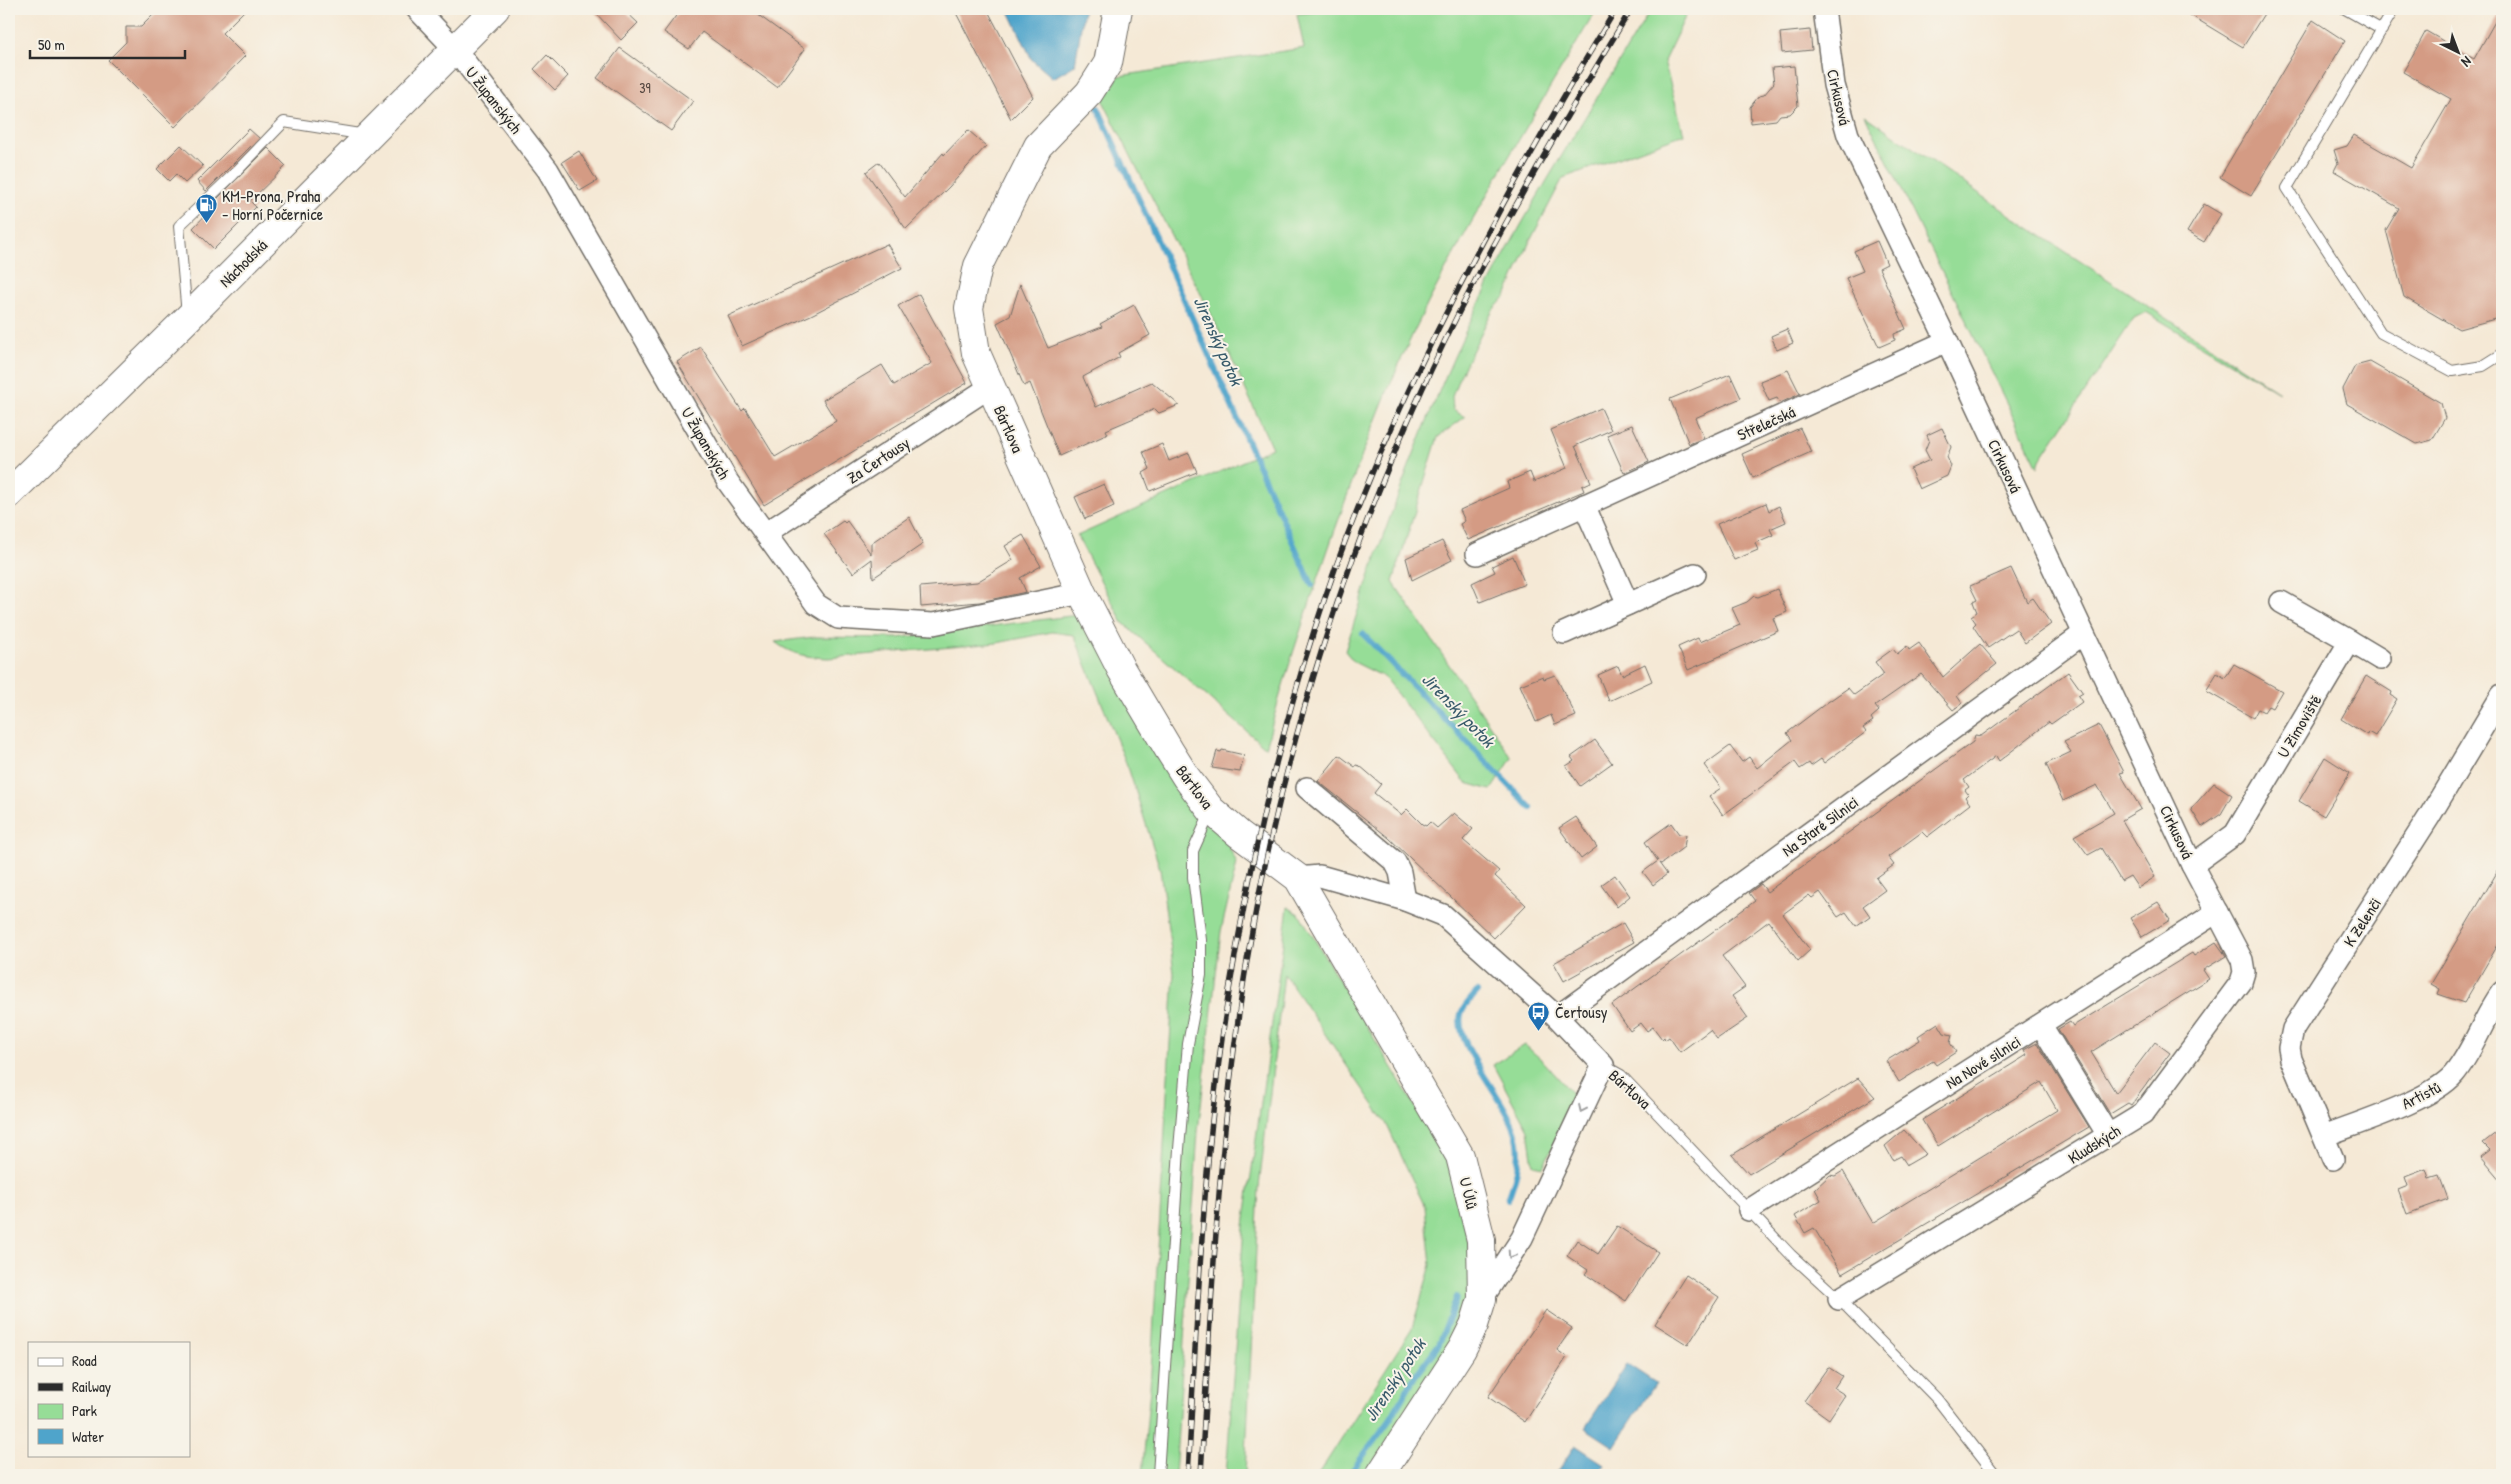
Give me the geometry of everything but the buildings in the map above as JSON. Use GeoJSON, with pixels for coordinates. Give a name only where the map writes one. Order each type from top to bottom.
{"type":"FeatureCollection","features":[{"type":"Feature","properties":{"kind":"street","name":"U Županských"},"geometry":{"type":"LineString","coordinates":[[417,9],[455,50],[548,170],[728,482],[816,604],[838,618],[933,624],[1082,593]]}},
{"type":"Feature","properties":{"kind":"street","name":"Náchodská"},"geometry":{"type":"LineString","coordinates":[[9,494],[187,319],[496,9]]}},
{"type":"Feature","properties":{"kind":"street","name":"Bártlova"},"geometry":{"type":"LineString","coordinates":[[1118,9],[1108,63],[1089,94],[1038,146],[978,266],[970,308],[976,353],[1082,593],[1121,669],[1164,742],[1186,778],[1211,810],[1239,834],[1294,874],[1320,876],[1405,900],[1443,915],[1557,1017],[1603,1065]]}},
{"type":"Feature","properties":{"kind":"street","name":"Cirkusová"},"geometry":{"type":"LineString","coordinates":[[1824,9],[1834,85],[1848,135],[1947,341],[2192,865],[2217,912]]}},
{"type":"Feature","properties":{"kind":"street","name":"Střelečská"},"geometry":{"type":"LineString","coordinates":[[1477,554],[1947,341]]}},
{"type":"Feature","properties":{"kind":"street","name":"Za Čertousy"},"geometry":{"type":"LineString","coordinates":[[766,533],[990,387]]}},
{"type":"Feature","properties":{"kind":"street"},"geometry":{"type":"LineString","coordinates":[[1584,505],[1628,604]]}},
{"type":"Feature","properties":{"kind":"street"},"geometry":{"type":"LineString","coordinates":[[1564,633],[1695,574]]}},
{"type":"Feature","properties":{"kind":"street"},"geometry":{"type":"LineString","coordinates":[[2280,602],[2380,660]]}},
{"type":"Feature","properties":{"kind":"street","name":"Na Staré Silnici"},"geometry":{"type":"LineString","coordinates":[[1557,1017],[2083,634]]}},
{"type":"Feature","properties":{"kind":"street","name":"U Zimoviště"},"geometry":{"type":"LineString","coordinates":[[2192,865],[2234,834],[2350,642]]}},
{"type":"Feature","properties":{"kind":"street","name":"K Zelenči"},"geometry":{"type":"LineString","coordinates":[[2333,1158],[2291,1059],[2289,1048],[2293,1029],[2429,817],[2502,695]]}},
{"type":"Feature","properties":{"kind":"street"},"geometry":{"type":"LineString","coordinates":[[1307,788],[1395,862],[1400,872],[1405,900]]}},
{"type":"Feature","properties":{"kind":"street","name":"U Úlů"},"geometry":{"type":"LineString","coordinates":[[1294,874],[1460,1156],[1481,1240],[1482,1299],[1474,1325],[1462,1349],[1380,1475]]}},
{"type":"Feature","properties":{"kind":"street","name":"Na Nové silnici"},"geometry":{"type":"LineString","coordinates":[[1749,1210],[2217,912]]}},
{"type":"Feature","properties":{"kind":"street","name":"Kludských"},"geometry":{"type":"LineString","coordinates":[[1839,1299],[2143,1114],[2241,982],[2244,972],[2242,960],[2217,912]]}},
{"type":"Feature","properties":{"kind":"street","name":"Artistů"},"geometry":{"type":"LineString","coordinates":[[2324,1136],[2427,1095],[2444,1084],[2454,1074],[2502,992]]}},
{"type":"Feature","properties":{"kind":"street"},"geometry":{"type":"LineString","coordinates":[[2041,1024],[2108,1135]]}},
{"type":"Feature","properties":{"kind":"street"},"geometry":{"type":"LineString","coordinates":[[1482,1299],[1522,1238],[1603,1065]]}},
{"type":"Feature","properties":{"kind":"lane"},"geometry":{"type":"LineString","coordinates":[[2345,9],[2382,30]]}},
{"type":"Feature","properties":{"kind":"lane"},"geometry":{"type":"LineString","coordinates":[[2394,9],[2287,188],[2381,332],[2452,371],[2483,366],[2502,354]]}},
{"type":"Feature","properties":{"kind":"lane"},"geometry":{"type":"LineString","coordinates":[[187,319],[179,226],[233,175],[284,122],[370,135]]}},
{"type":"Feature","properties":{"kind":"lane"},"geometry":{"type":"LineString","coordinates":[[1158,1475],[1179,1149],[1188,1044],[1201,975],[1201,940],[1193,877],[1193,851],[1211,810]]}},
{"type":"Feature","properties":{"kind":"lane","name":"Bártlova"},"geometry":{"type":"LineString","coordinates":[[1603,1065],[1621,1075],[1791,1255],[1839,1299],[1937,1399],[1996,1475]]}},
{"type":"Feature","properties":{"kind":"green space"},"geometry":{"type":"Polygon","coordinates":[[[1340,9],[1597,9],[1468,228],[1428,303],[1397,368],[1356,470],[1320,573],[1284,682],[1266,748],[1123,623],[1077,536],[1272,448],[1214,320],[1103,101],[1119,76],[1304,48],[1297,14],[1340,9]]]}},
{"type":"Feature","properties":{"kind":"green space"},"geometry":{"type":"Polygon","coordinates":[[[1651,9],[1689,9],[1664,61],[1684,134],[1563,178],[1530,241],[1506,296],[1492,311],[1458,380],[1452,397],[1453,410],[1465,417],[1438,437],[1393,582],[1512,758],[1491,790],[1466,783],[1384,677],[1354,662],[1345,651],[1401,487],[1433,406],[1468,326],[1532,205],[1651,9]]]}},
{"type":"Feature","properties":{"kind":"green space"},"geometry":{"type":"Polygon","coordinates":[[[1865,115],[2022,223],[2279,392],[2146,312],[2134,318],[2040,460],[2038,467],[1865,115]]]}},
{"type":"Feature","properties":{"kind":"green space"},"geometry":{"type":"Polygon","coordinates":[[[1078,615],[1095,635],[1217,823],[1237,863],[1221,931],[1198,1131],[1175,1475],[1142,1475],[1150,1388],[1174,973],[1160,869],[1129,770],[1074,635],[1052,632],[997,643],[828,658],[800,654],[788,650],[775,642],[814,637],[897,638],[1078,615]]]}},
{"type":"Feature","properties":{"kind":"green space"},"geometry":{"type":"Polygon","coordinates":[[[1288,907],[1300,915],[1448,1161],[1465,1219],[1472,1269],[1471,1309],[1452,1349],[1365,1475],[1318,1475],[1412,1328],[1431,1265],[1425,1207],[1386,1123],[1284,974],[1259,1187],[1245,1475],[1226,1475],[1244,1226],[1288,907]]]}},
{"type":"Feature","properties":{"kind":"green space"},"geometry":{"type":"Polygon","coordinates":[[[1525,1045],[1544,1062],[1576,1098],[1543,1167],[1533,1165],[1528,1130],[1493,1065],[1525,1045]]]}},
{"type":"Feature","properties":{"kind":"water"},"geometry":{"type":"Polygon","coordinates":[[[1008,9],[1084,9],[1075,65],[1053,78],[1032,60],[1008,9]]]}},
{"type":"Feature","properties":{"kind":"water"},"geometry":{"type":"Polygon","coordinates":[[[1627,1364],[1656,1383],[1614,1447],[1585,1428],[1627,1364]]]}},
{"type":"Feature","properties":{"kind":"water"},"geometry":{"type":"Polygon","coordinates":[[[1575,1445],[1604,1464],[1596,1475],[1555,1475],[1575,1445]]]}},
{"type":"Feature","properties":{"kind":"waterway","name":"Jirenský potok"},"geometry":{"type":"LineString","coordinates":[[1098,108],[1312,585]]}},
{"type":"Feature","properties":{"kind":"waterway","name":"Jirenský potok"},"geometry":{"type":"LineString","coordinates":[[1363,634],[1531,808]]}},
{"type":"Feature","properties":{"kind":"waterway","name":"Jirenský potok"},"geometry":{"type":"LineString","coordinates":[[1477,992],[1462,1011],[1461,1028],[1474,1059],[1514,1127],[1519,1157],[1517,1171],[1508,1199]]}},
{"type":"Feature","properties":{"kind":"waterway","name":"Jirenský potok"},"geometry":{"type":"LineString","coordinates":[[1349,1475],[1391,1418],[1415,1376],[1439,1344],[1457,1297]]}},
{"type":"Feature","properties":{"kind":"railway"},"geometry":{"type":"LineString","coordinates":[[1188,1475],[1199,1280],[1209,1150],[1224,1020],[1248,887],[1279,750],[1298,683],[1319,616],[1367,484],[1420,367],[1499,211],[1556,109],[1616,9]]}},
{"type":"Feature","properties":{"kind":"railway"},"geometry":{"type":"LineString","coordinates":[[1201,1475],[1214,1257],[1235,1038],[1259,894],[1290,760],[1309,693],[1329,627],[1376,497],[1453,323],[1501,232],[1552,142],[1631,9]]}},
{"type":"Feature","properties":{"kind":"place","name":"KM-Prona, Praha - Horní Počernice"},"geometry":{"type":"Point","coordinates":[206,224]}},
{"type":"Feature","properties":{"kind":"place","name":"Čertousy"},"geometry":{"type":"Point","coordinates":[1539,1031]}}]}
